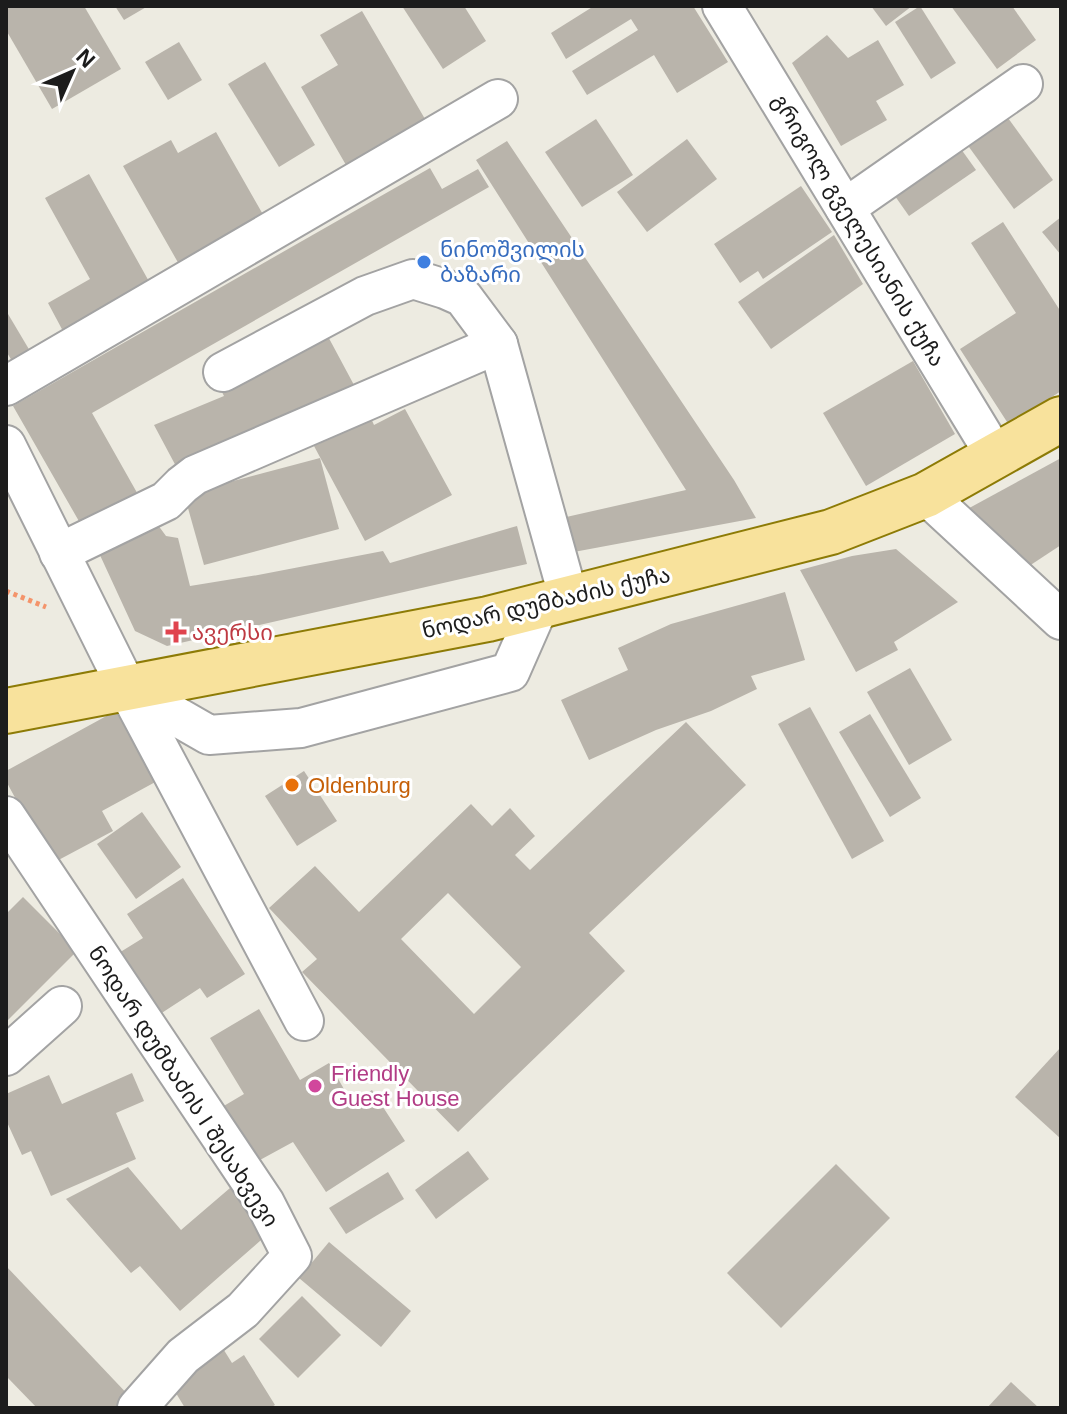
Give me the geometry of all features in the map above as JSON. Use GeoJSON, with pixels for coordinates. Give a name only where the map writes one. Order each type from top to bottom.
{"type":"FeatureCollection","features":[{"type":"Feature","properties":{"kind":"main road","name":"ნოდარ დუმბაძის ქუჩა"},"geometry":{"type":"LineString","coordinates":[[6,711],[488,619],[831,532],[926,495],[1061,419]]}},
{"type":"Feature","properties":{"kind":"street","name":"გრიგოლ გველესიანის ქუჩა"},"geometry":{"type":"LineString","coordinates":[[722,6],[995,455]]}},
{"type":"Feature","properties":{"kind":"street"},"geometry":{"type":"LineString","coordinates":[[845,208],[1023,84]]}},
{"type":"Feature","properties":{"kind":"street"},"geometry":{"type":"LineString","coordinates":[[6,386],[498,99]]}},
{"type":"Feature","properties":{"kind":"street"},"geometry":{"type":"LineString","coordinates":[[127,688],[209,735],[301,728],[510,672],[554,602],[498,344],[463,297],[413,279],[365,296],[223,372]]}},
{"type":"Feature","properties":{"kind":"street"},"geometry":{"type":"LineString","coordinates":[[59,553],[166,501],[195,475],[498,344]]}},
{"type":"Feature","properties":{"kind":"street"},"geometry":{"type":"LineString","coordinates":[[6,445],[127,688],[304,1021]]}},
{"type":"Feature","properties":{"kind":"street"},"geometry":{"type":"LineString","coordinates":[[926,495],[1061,620]]}},
{"type":"Feature","properties":{"kind":"street","name":"ნოდარ დუმბაძის I შესახვევი"},"geometry":{"type":"LineString","coordinates":[[6,816],[265,1203],[292,1256],[243,1310],[183,1356],[137,1408]]}},
{"type":"Feature","properties":{"kind":"street"},"geometry":{"type":"LineString","coordinates":[[6,1056],[62,1006]]}},
{"type":"Feature","properties":{"kind":"building"},"geometry":{"type":"Polygon","coordinates":[[[6,6],[84,6],[121,69],[52,109],[6,30],[6,6]]]}},
{"type":"Feature","properties":{"kind":"building"},"geometry":{"type":"Polygon","coordinates":[[[115,6],[148,6],[124,20],[115,6]]]}},
{"type":"Feature","properties":{"kind":"building"},"geometry":{"type":"Polygon","coordinates":[[[402,6],[464,6],[486,41],[443,69],[402,6]]]}},
{"type":"Feature","properties":{"kind":"building"},"geometry":{"type":"Polygon","coordinates":[[[594,6],[693,6],[728,62],[677,93],[654,55],[587,95],[572,71],[638,30],[631,19],[566,59],[551,33],[594,6]]]}},
{"type":"Feature","properties":{"kind":"building"},"geometry":{"type":"Polygon","coordinates":[[[871,6],[912,6],[886,26],[871,6]]]}},
{"type":"Feature","properties":{"kind":"building"},"geometry":{"type":"Polygon","coordinates":[[[920,6],[956,63],[931,79],[895,22],[920,6]]]}},
{"type":"Feature","properties":{"kind":"building"},"geometry":{"type":"Polygon","coordinates":[[[951,6],[1012,6],[1036,40],[997,69],[951,6]]]}},
{"type":"Feature","properties":{"kind":"building"},"geometry":{"type":"Polygon","coordinates":[[[362,11],[425,119],[346,165],[301,87],[338,65],[320,35],[362,11]]]}},
{"type":"Feature","properties":{"kind":"building"},"geometry":{"type":"Polygon","coordinates":[[[827,35],[848,58],[878,40],[904,85],[876,101],[887,120],[841,146],[792,63],[827,35]]]}},
{"type":"Feature","properties":{"kind":"building"},"geometry":{"type":"Polygon","coordinates":[[[179,42],[202,80],[168,100],[145,62],[179,42]]]}},
{"type":"Feature","properties":{"kind":"building"},"geometry":{"type":"Polygon","coordinates":[[[265,62],[315,145],[279,167],[228,84],[265,62]]]}},
{"type":"Feature","properties":{"kind":"building"},"geometry":{"type":"Polygon","coordinates":[[[1000,107],[1053,180],[1014,209],[961,136],[1000,107]]]}},
{"type":"Feature","properties":{"kind":"building"},"geometry":{"type":"Polygon","coordinates":[[[596,119],[633,175],[582,207],[545,152],[596,119]]]}},
{"type":"Feature","properties":{"kind":"building"},"geometry":{"type":"Polygon","coordinates":[[[216,132],[265,218],[180,266],[123,166],[171,140],[178,153],[216,132]]]}},
{"type":"Feature","properties":{"kind":"building"},"geometry":{"type":"Polygon","coordinates":[[[687,139],[717,179],[647,232],[617,192],[687,139]]]}},
{"type":"Feature","properties":{"kind":"building"},"geometry":{"type":"Polygon","coordinates":[[[507,141],[734,480],[756,518],[563,554],[553,520],[686,490],[476,160],[507,141]]]}},
{"type":"Feature","properties":{"kind":"building"},"geometry":{"type":"Polygon","coordinates":[[[956,142],[976,170],[909,216],[890,189],[956,142]]]}},
{"type":"Feature","properties":{"kind":"building"},"geometry":{"type":"Polygon","coordinates":[[[430,168],[442,189],[478,169],[489,187],[92,413],[140,498],[84,530],[13,406],[430,168]]]}},
{"type":"Feature","properties":{"kind":"building"},"geometry":{"type":"Polygon","coordinates":[[[89,174],[151,285],[64,333],[48,303],[90,279],[45,198],[89,174]]]}},
{"type":"Feature","properties":{"kind":"building"},"geometry":{"type":"Polygon","coordinates":[[[801,186],[832,232],[763,279],[758,271],[740,283],[714,244],[801,186]]]}},
{"type":"Feature","properties":{"kind":"building"},"geometry":{"type":"Polygon","coordinates":[[[1061,217],[1061,255],[1042,232],[1061,217]]]}},
{"type":"Feature","properties":{"kind":"building"},"geometry":{"type":"Polygon","coordinates":[[[1003,222],[1061,312],[1061,391],[1009,425],[960,349],[1016,313],[971,243],[1003,222]]]}},
{"type":"Feature","properties":{"kind":"building"},"geometry":{"type":"Polygon","coordinates":[[[834,235],[863,284],[771,349],[738,302],[834,235]]]}},
{"type":"Feature","properties":{"kind":"building"},"geometry":{"type":"Polygon","coordinates":[[[8,314],[30,351],[12,361],[6,351],[8,314]]]}},
{"type":"Feature","properties":{"kind":"building"},"geometry":{"type":"Polygon","coordinates":[[[324,329],[354,385],[271,429],[178,470],[154,425],[224,396],[218,384],[324,329]]]}},
{"type":"Feature","properties":{"kind":"building"},"geometry":{"type":"Polygon","coordinates":[[[913,361],[955,434],[866,486],[823,413],[913,361]]]}},
{"type":"Feature","properties":{"kind":"building"},"geometry":{"type":"Polygon","coordinates":[[[405,409],[452,495],[365,541],[314,446],[370,416],[374,425],[405,409]]]}},
{"type":"Feature","properties":{"kind":"building"},"geometry":{"type":"Polygon","coordinates":[[[320,458],[339,529],[204,565],[184,494],[320,458]]]}},
{"type":"Feature","properties":{"kind":"building"},"geometry":{"type":"Polygon","coordinates":[[[1061,458],[1061,545],[1023,570],[962,512],[1061,458]]]}},
{"type":"Feature","properties":{"kind":"building"},"geometry":{"type":"Polygon","coordinates":[[[155,521],[166,536],[178,538],[190,586],[383,551],[390,563],[517,526],[527,564],[167,646],[135,631],[93,540],[155,521]]]}},
{"type":"Feature","properties":{"kind":"building"},"geometry":{"type":"Polygon","coordinates":[[[896,549],[958,602],[894,642],[898,650],[856,672],[800,570],[852,556],[896,549]]]}},
{"type":"Feature","properties":{"kind":"building"},"geometry":{"type":"Polygon","coordinates":[[[785,592],[805,660],[751,676],[757,689],[589,760],[561,700],[628,670],[618,648],[671,624],[785,592]]]}},
{"type":"Feature","properties":{"kind":"building"},"geometry":{"type":"Polygon","coordinates":[[[910,668],[952,740],[909,765],[867,692],[910,668]]]}},
{"type":"Feature","properties":{"kind":"building"},"geometry":{"type":"Polygon","coordinates":[[[810,707],[884,841],[852,859],[778,724],[810,707]]]}},
{"type":"Feature","properties":{"kind":"building"},"geometry":{"type":"Polygon","coordinates":[[[121,708],[159,780],[102,811],[113,831],[51,864],[6,781],[6,771],[121,708]]]}},
{"type":"Feature","properties":{"kind":"building"},"geometry":{"type":"Polygon","coordinates":[[[870,714],[921,798],[890,817],[839,732],[870,714]]]}},
{"type":"Feature","properties":{"kind":"building"},"geometry":{"type":"Polygon","coordinates":[[[686,722],[746,785],[589,933],[625,971],[458,1132],[302,972],[317,959],[269,908],[315,866],[359,912],[471,804],[492,826],[510,808],[535,836],[515,855],[530,870],[686,722]],[[448,893],[401,939],[474,1014],[521,967],[448,893]]]}},
{"type":"Feature","properties":{"kind":"building"},"geometry":{"type":"Polygon","coordinates":[[[304,771],[337,821],[297,846],[265,796],[304,771]]]}},
{"type":"Feature","properties":{"kind":"building"},"geometry":{"type":"Polygon","coordinates":[[[142,812],[181,867],[136,899],[97,844],[142,812]]]}},
{"type":"Feature","properties":{"kind":"building"},"geometry":{"type":"Polygon","coordinates":[[[183,878],[245,974],[207,998],[200,988],[154,1018],[114,956],[143,938],[127,914],[183,878]]]}},
{"type":"Feature","properties":{"kind":"building"},"geometry":{"type":"Polygon","coordinates":[[[23,897],[77,951],[6,1022],[6,914],[23,897]]]}},
{"type":"Feature","properties":{"kind":"building"},"geometry":{"type":"Polygon","coordinates":[[[259,1009],[300,1080],[329,1063],[352,1103],[372,1090],[405,1141],[326,1192],[293,1142],[249,1166],[217,1110],[244,1094],[210,1038],[259,1009]]]}},
{"type":"Feature","properties":{"kind":"building"},"geometry":{"type":"Polygon","coordinates":[[[1061,1047],[1061,1139],[1015,1097],[1061,1047]]]}},
{"type":"Feature","properties":{"kind":"building"},"geometry":{"type":"Polygon","coordinates":[[[132,1073],[144,1101],[116,1113],[136,1159],[51,1196],[31,1151],[22,1155],[6,1120],[6,1094],[49,1075],[62,1104],[132,1073]]]}},
{"type":"Feature","properties":{"kind":"building"},"geometry":{"type":"Polygon","coordinates":[[[468,1151],[489,1179],[436,1219],[415,1190],[468,1151]]]}},
{"type":"Feature","properties":{"kind":"building"},"geometry":{"type":"Polygon","coordinates":[[[836,1164],[890,1218],[781,1328],[727,1273],[836,1164]]]}},
{"type":"Feature","properties":{"kind":"building"},"geometry":{"type":"Polygon","coordinates":[[[128,1167],[181,1230],[230,1188],[269,1233],[180,1311],[140,1266],[131,1273],[66,1199],[128,1167]]]}},
{"type":"Feature","properties":{"kind":"building"},"geometry":{"type":"Polygon","coordinates":[[[388,1172],[404,1199],[346,1234],[329,1208],[388,1172]]]}},
{"type":"Feature","properties":{"kind":"building"},"geometry":{"type":"Polygon","coordinates":[[[329,1242],[411,1311],[381,1347],[299,1278],[329,1242]]]}},
{"type":"Feature","properties":{"kind":"building"},"geometry":{"type":"Polygon","coordinates":[[[6,1266],[133,1400],[124,1408],[37,1408],[6,1376],[6,1266]]]}},
{"type":"Feature","properties":{"kind":"building"},"geometry":{"type":"Polygon","coordinates":[[[302,1296],[341,1335],[298,1378],[259,1339],[302,1296]]]}},
{"type":"Feature","properties":{"kind":"building"},"geometry":{"type":"Polygon","coordinates":[[[222,1347],[232,1363],[244,1355],[275,1405],[270,1408],[185,1408],[168,1380],[222,1347]]]}},
{"type":"Feature","properties":{"kind":"building"},"geometry":{"type":"Polygon","coordinates":[[[1011,1382],[1039,1408],[987,1408],[1011,1382]]]}},
{"type":"Feature","properties":{"kind":"place","name":"ნინოშვილის ბაზარი"},"geometry":{"type":"Point","coordinates":[424,262]}},
{"type":"Feature","properties":{"kind":"place","name":"ავერსი"},"geometry":{"type":"Point","coordinates":[176,632]}},
{"type":"Feature","properties":{"kind":"place","name":"Oldenburg"},"geometry":{"type":"Point","coordinates":[292,785]}},
{"type":"Feature","properties":{"kind":"place","name":"Friendly Guest House"},"geometry":{"type":"Point","coordinates":[315,1086]}}]}
